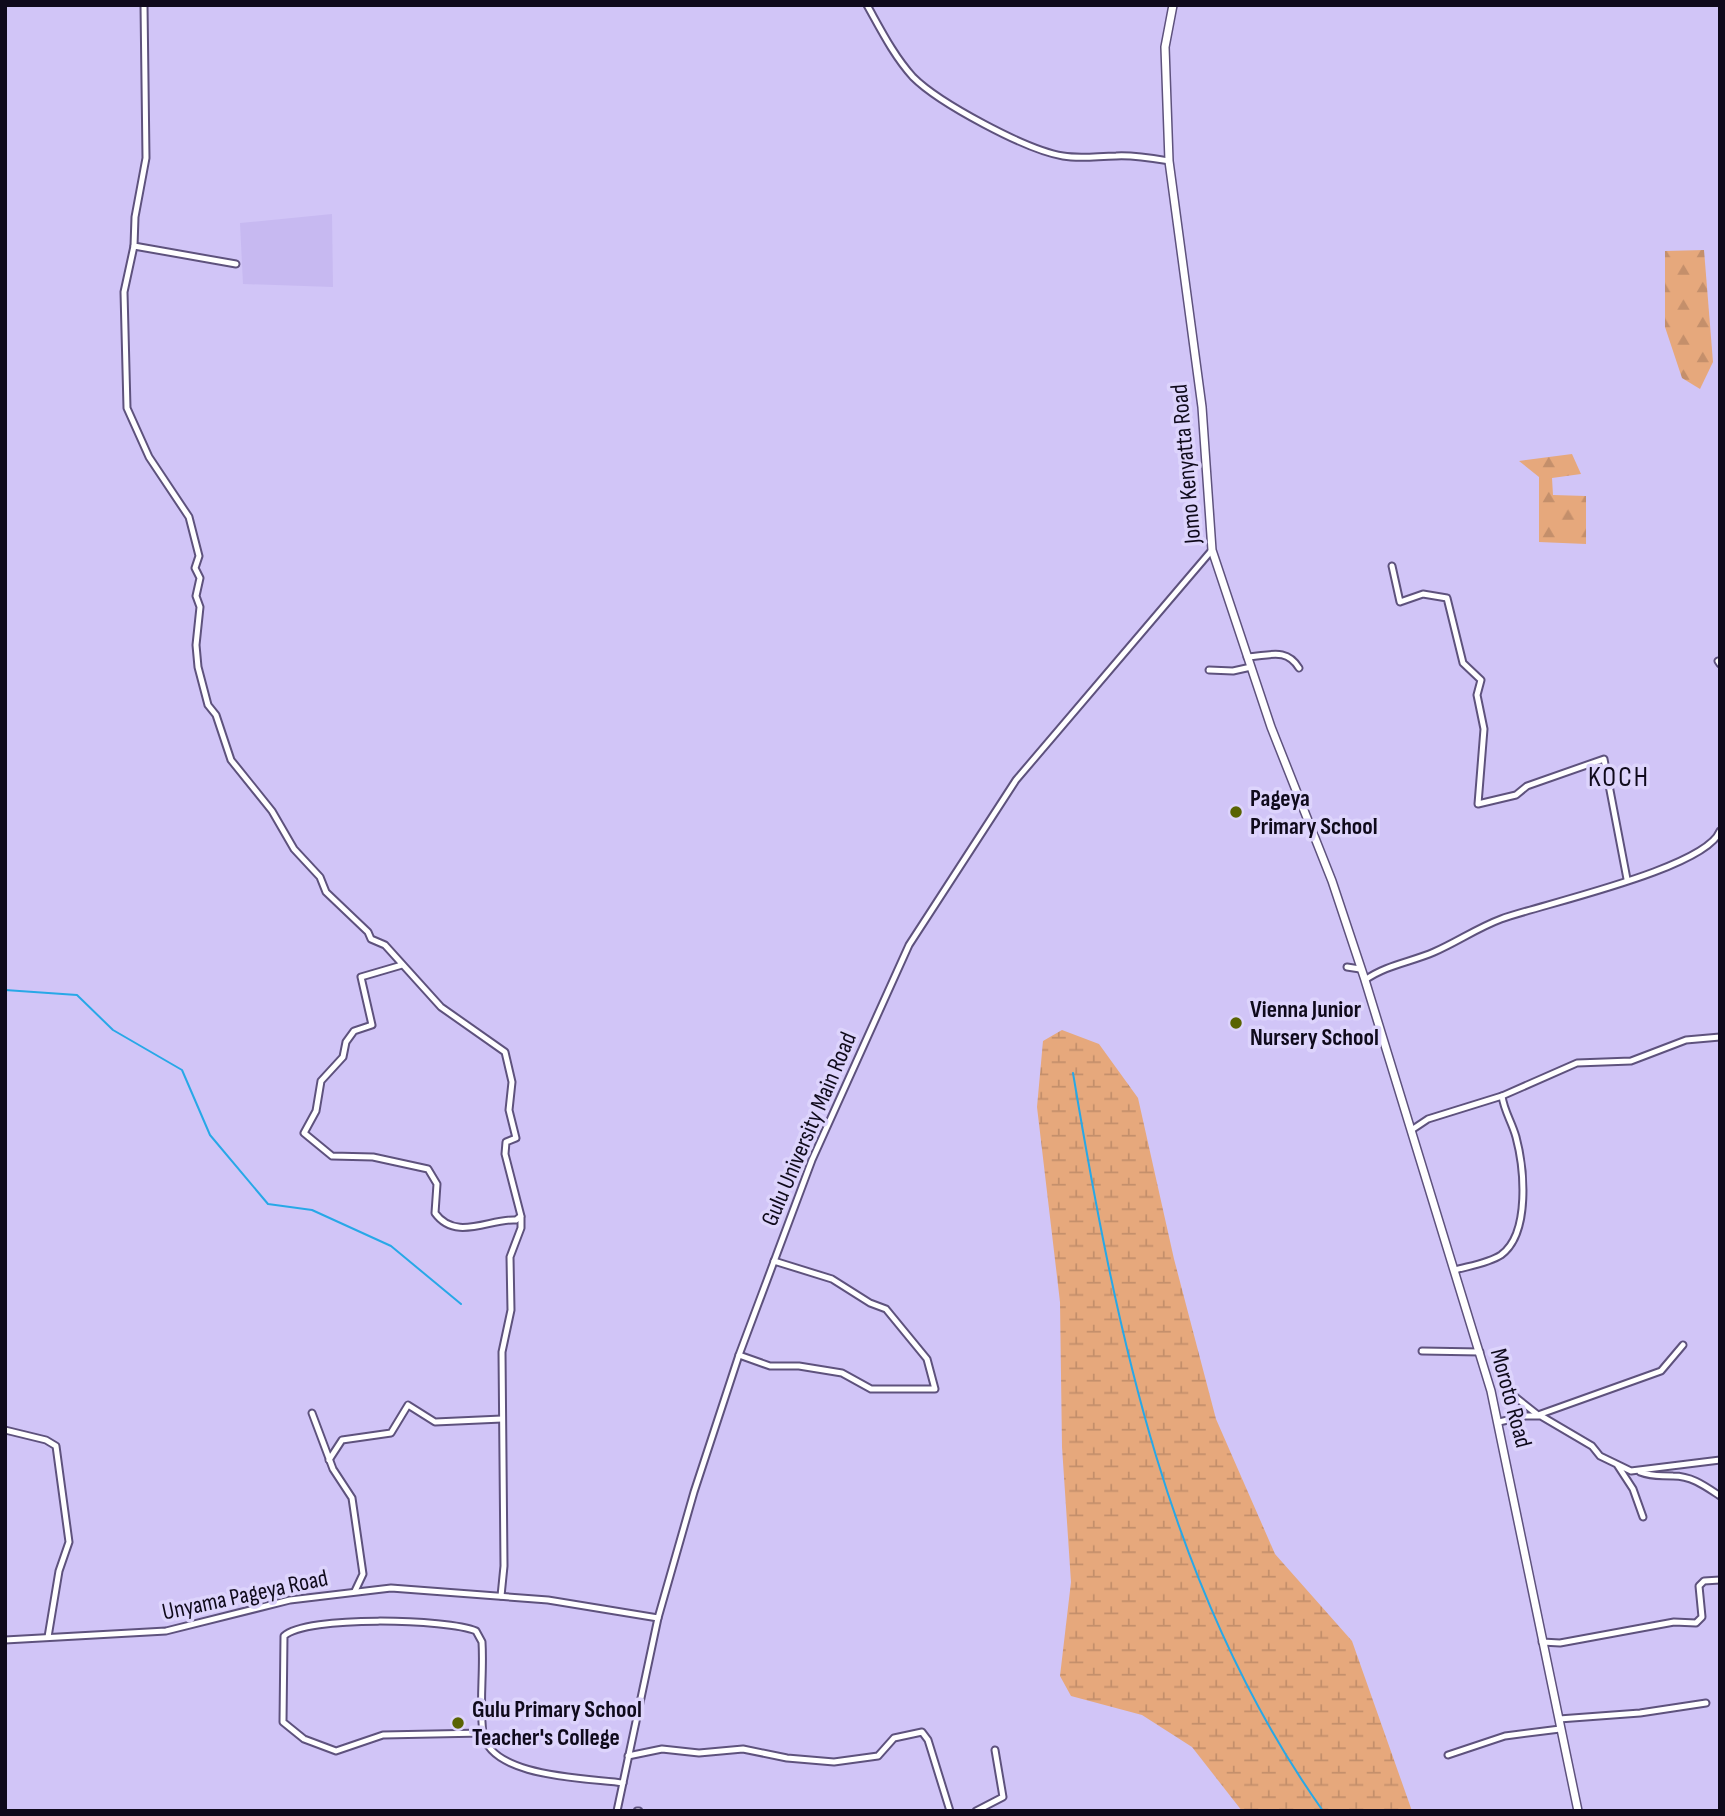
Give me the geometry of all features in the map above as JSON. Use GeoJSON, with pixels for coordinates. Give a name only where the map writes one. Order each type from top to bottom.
{"type":"FeatureCollection","features":[{"type":"Feature","properties":{"kind":"main road","name":"Jomo Kenyatta Road"},"geometry":{"type":"LineString","coordinates":[[1173,5],[1166,47],[1169,161],[1202,407],[1212,550],[1247,657],[1336,893],[1373,1004]]}},
{"type":"Feature","properties":{"kind":"main road","name":"Moroto Road"},"geometry":{"type":"LineString","coordinates":[[1373,1004],[1413,1129],[1499,1422],[1578,1811]]}},
{"type":"Feature","properties":{"kind":"street"},"geometry":{"type":"LineString","coordinates":[[144,5],[146,158],[135,217],[134,246],[124,292],[127,408],[149,457],[189,517],[199,556],[195,568],[200,578],[196,596],[200,607],[196,645],[208,705],[216,715],[231,760],[272,811],[294,849],[320,877],[326,892],[371,939],[385,945],[441,1007],[505,1052],[512,1082],[509,1110],[516,1138],[506,1142],[505,1154],[521,1216],[521,1228],[510,1257],[511,1310],[502,1352],[504,1566],[501,1596]]}},
{"type":"Feature","properties":{"kind":"street"},"geometry":{"type":"LineString","coordinates":[[867,5],[891,48],[911,75],[930,92],[978,119],[1055,155],[1084,158],[1137,156],[1169,161]]}},
{"type":"Feature","properties":{"kind":"street"},"geometry":{"type":"LineString","coordinates":[[134,246],[236,264]]}},
{"type":"Feature","properties":{"kind":"street","name":"Gulu University Main Road"},"geometry":{"type":"LineString","coordinates":[[617,1811],[658,1618],[694,1492],[739,1355],[812,1160],[866,1036],[909,945],[935,901],[1016,780],[1212,550]]}},
{"type":"Feature","properties":{"kind":"street"},"geometry":{"type":"LineString","coordinates":[[1392,566],[1400,602],[1423,594],[1447,597],[1463,663],[1481,680],[1477,695],[1484,729],[1478,804],[1517,795],[1527,786],[1604,759],[1627,880]]}},
{"type":"Feature","properties":{"kind":"street"},"geometry":{"type":"LineString","coordinates":[[1247,657],[1279,652],[1293,657],[1299,668]]}},
{"type":"Feature","properties":{"kind":"street"},"geometry":{"type":"LineString","coordinates":[[1209,670],[1233,671],[1251,667]]}},
{"type":"Feature","properties":{"kind":"street"},"geometry":{"type":"LineString","coordinates":[[1365,980],[1392,966],[1434,952],[1503,918],[1627,880],[1697,852],[1715,840],[1720,831]]}},
{"type":"Feature","properties":{"kind":"street"},"geometry":{"type":"LineString","coordinates":[[402,965],[361,977],[372,1025],[354,1031],[346,1042],[343,1057],[321,1080],[316,1111],[304,1133],[332,1156],[373,1157],[428,1169],[437,1184],[435,1213],[442,1221],[473,1229],[505,1219],[516,1220],[521,1216]]}},
{"type":"Feature","properties":{"kind":"street"},"geometry":{"type":"LineString","coordinates":[[1347,967],[1360,969]]}},
{"type":"Feature","properties":{"kind":"street"},"geometry":{"type":"LineString","coordinates":[[1413,1129],[1428,1119],[1502,1096],[1577,1063],[1631,1061],[1686,1040],[1720,1037]]}},
{"type":"Feature","properties":{"kind":"street"},"geometry":{"type":"LineString","coordinates":[[1455,1270],[1499,1257],[1507,1249],[1516,1232],[1523,1205],[1524,1180],[1517,1140],[1504,1112],[1502,1096]]}},
{"type":"Feature","properties":{"kind":"street"},"geometry":{"type":"LineString","coordinates":[[739,1355],[770,1366],[799,1366],[842,1373],[871,1390],[934,1389],[927,1359],[886,1309],[870,1303],[832,1279],[774,1261]]}},
{"type":"Feature","properties":{"kind":"street"},"geometry":{"type":"LineString","coordinates":[[1499,1422],[1538,1415],[1661,1371],[1683,1345]]}},
{"type":"Feature","properties":{"kind":"street"},"geometry":{"type":"LineString","coordinates":[[1422,1351],[1479,1352]]}},
{"type":"Feature","properties":{"kind":"street"},"geometry":{"type":"LineString","coordinates":[[1504,1388],[1538,1415],[1618,1465],[1654,1478],[1673,1476],[1694,1479],[1720,1496]]}},
{"type":"Feature","properties":{"kind":"street"},"geometry":{"type":"LineString","coordinates":[[329,1460],[342,1440],[391,1433],[408,1405],[435,1422],[502,1419]]}},
{"type":"Feature","properties":{"kind":"street"},"geometry":{"type":"LineString","coordinates":[[313,1413],[329,1460],[346,1486],[354,1507],[363,1574],[355,1591]]}},
{"type":"Feature","properties":{"kind":"street"},"geometry":{"type":"LineString","coordinates":[[5,1430],[46,1440],[56,1446],[69,1542],[59,1571],[48,1637]]}},
{"type":"Feature","properties":{"kind":"street"},"geometry":{"type":"LineString","coordinates":[[1637,1471],[1720,1460]]}},
{"type":"Feature","properties":{"kind":"street"},"geometry":{"type":"LineString","coordinates":[[1618,1465],[1633,1489],[1643,1517]]}},
{"type":"Feature","properties":{"kind":"street"},"geometry":{"type":"LineString","coordinates":[[1542,1642],[1560,1643],[1674,1622],[1696,1623],[1702,1617],[1699,1586],[1704,1581],[1720,1580]]}},
{"type":"Feature","properties":{"kind":"street","name":"Unyama Pageya Road"},"geometry":{"type":"LineString","coordinates":[[5,1640],[166,1631],[290,1600],[391,1588],[501,1596],[658,1618]]}},
{"type":"Feature","properties":{"kind":"street"},"geometry":{"type":"LineString","coordinates":[[483,1733],[389,1734],[336,1751],[304,1739],[286,1726],[282,1718],[284,1636],[304,1628],[363,1620],[460,1627],[476,1631],[482,1642],[483,1733],[491,1748],[529,1770],[623,1783]]}},
{"type":"Feature","properties":{"kind":"street"},"geometry":{"type":"LineString","coordinates":[[1559,1719],[1640,1713],[1706,1703]]}},
{"type":"Feature","properties":{"kind":"street"},"geometry":{"type":"LineString","coordinates":[[1448,1755],[1505,1736],[1560,1729]]}},
{"type":"Feature","properties":{"kind":"street"},"geometry":{"type":"LineString","coordinates":[[628,1756],[662,1749],[699,1753],[743,1749],[787,1758],[834,1762],[878,1756],[894,1738],[922,1732],[928,1740],[950,1811]]}},
{"type":"Feature","properties":{"kind":"street"},"geometry":{"type":"LineString","coordinates":[[976,1811],[1003,1797],[995,1750]]}},
{"type":"Feature","properties":{"kind":"shaded area"},"geometry":{"type":"Polygon","coordinates":[[[332,214],[333,287],[243,284],[240,223],[332,214]]]}},
{"type":"Feature","properties":{"kind":"green space"},"geometry":{"type":"Polygon","coordinates":[[[1704,250],[1713,362],[1700,389],[1682,378],[1665,327],[1665,251],[1704,250]]]}},
{"type":"Feature","properties":{"kind":"green space"},"geometry":{"type":"Polygon","coordinates":[[[1572,454],[1581,474],[1552,478],[1553,495],[1586,496],[1586,544],[1539,542],[1539,477],[1519,461],[1572,454]]]}},
{"type":"Feature","properties":{"kind":"green space"},"geometry":{"type":"Polygon","coordinates":[[[1062,1030],[1099,1044],[1138,1098],[1174,1259],[1216,1419],[1275,1554],[1352,1641],[1412,1811],[1242,1811],[1192,1747],[1142,1715],[1071,1696],[1060,1676],[1071,1582],[1062,1447],[1060,1302],[1037,1107],[1043,1041],[1062,1030]]]}},
{"type":"Feature","properties":{"kind":"waterway"},"geometry":{"type":"LineString","coordinates":[[5,990],[77,995],[113,1030],[182,1070],[210,1135],[268,1204],[312,1210],[391,1246],[461,1304]]}},
{"type":"Feature","properties":{"kind":"waterway"},"geometry":{"type":"LineString","coordinates":[[1073,1073],[1109,1266],[1130,1362],[1156,1457],[1188,1550],[1225,1640],[1270,1728],[1323,1811]]}},
{"type":"Feature","properties":{"kind":"place","name":"Pageya Primary School"},"geometry":{"type":"Point","coordinates":[1236,812]}},
{"type":"Feature","properties":{"kind":"place","name":"Vienna Junior Nursery School"},"geometry":{"type":"Point","coordinates":[1236,1023]}},
{"type":"Feature","properties":{"kind":"place","name":"Gulu Primary School Teacher's College"},"geometry":{"type":"Point","coordinates":[458,1723]}},
{"type":"Feature","properties":{"kind":"district","name":"KOCH"},"geometry":{"type":"Point","coordinates":[1619,777]}}]}
